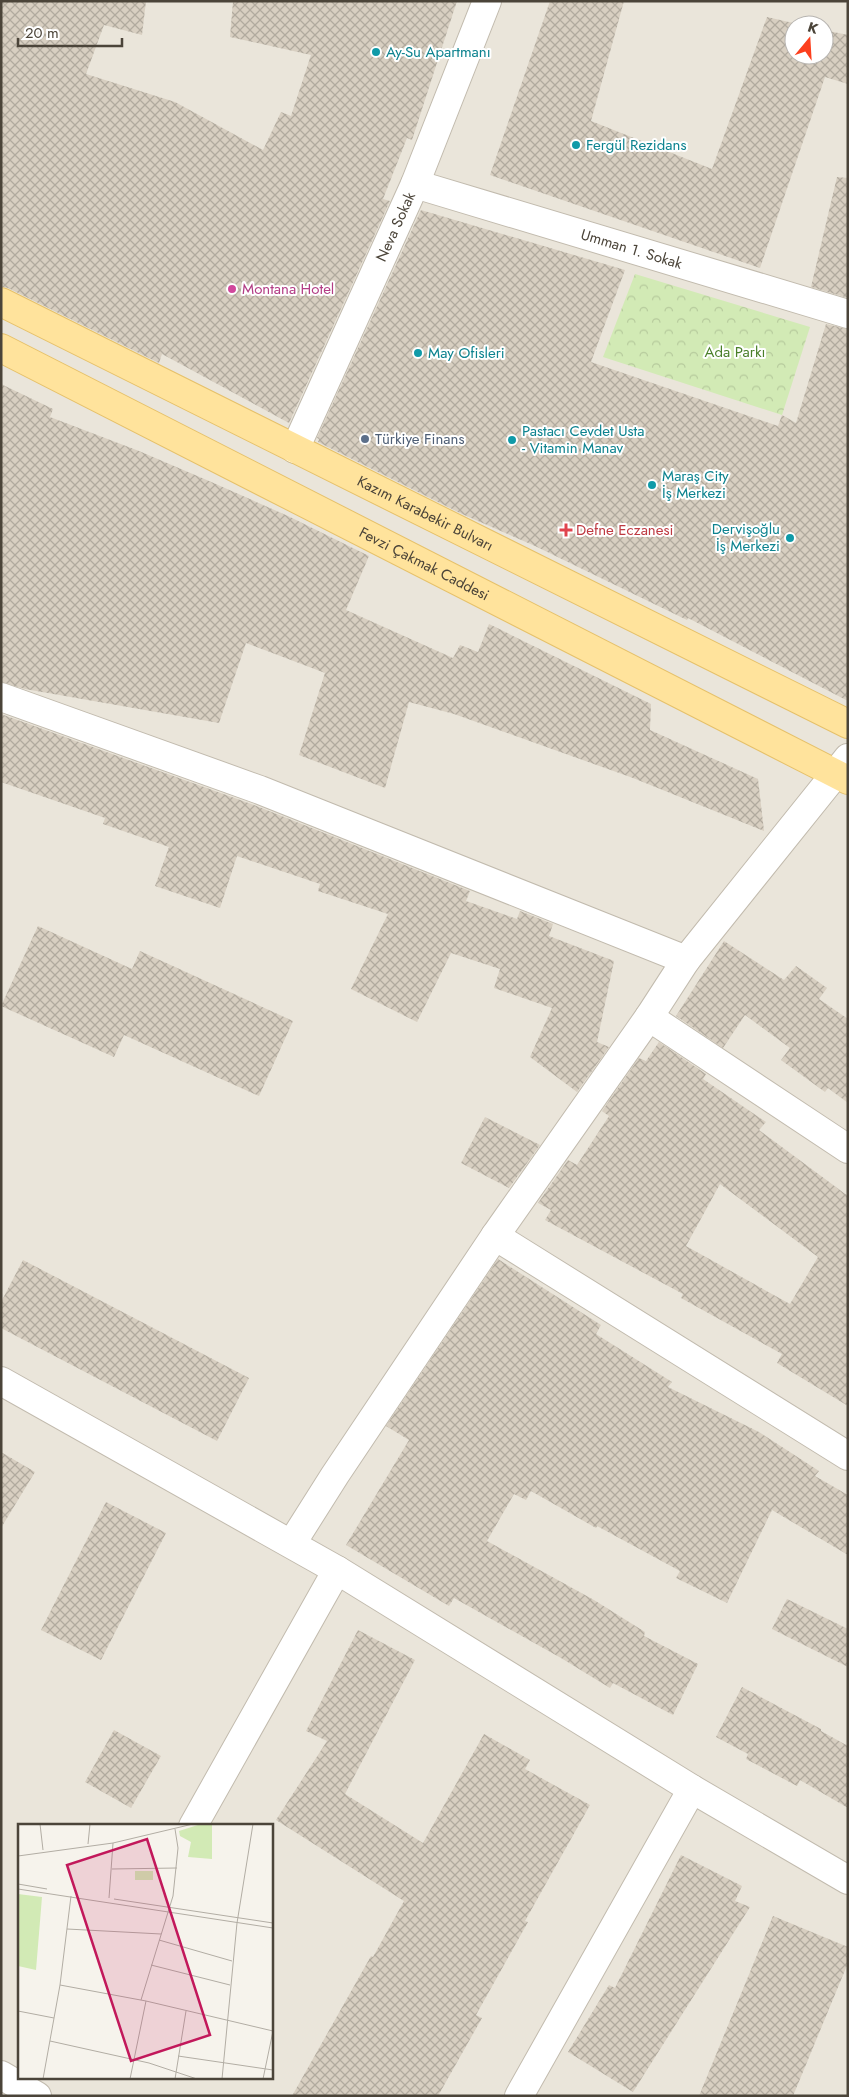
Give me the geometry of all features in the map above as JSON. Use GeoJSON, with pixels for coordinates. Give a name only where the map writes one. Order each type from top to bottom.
{"type":"FeatureCollection","features":[{"type":"Feature","properties":{"kind":"main road","name":"Kazım Karabekir Bulvarı"},"geometry":{"type":"LineString","coordinates":[[1,302],[848,724]]}},
{"type":"Feature","properties":{"kind":"main road","name":"Fevzi Çakmak Caddesi"},"geometry":{"type":"LineString","coordinates":[[1,348],[844,771]]}},
{"type":"Feature","properties":{"kind":"street","name":"Neva Sokak"},"geometry":{"type":"LineString","coordinates":[[295,449],[415,184],[488,1]]}},
{"type":"Feature","properties":{"kind":"street","name":"Umman 1. Sokak"},"geometry":{"type":"LineString","coordinates":[[415,184],[848,314]]}},
{"type":"Feature","properties":{"kind":"street"},"geometry":{"type":"LineString","coordinates":[[1,697],[260,790],[686,960]]}},
{"type":"Feature","properties":{"kind":"street"},"geometry":{"type":"LineString","coordinates":[[292,1543],[335,1475],[495,1236],[686,960],[844,771]]}},
{"type":"Feature","properties":{"kind":"street"},"geometry":{"type":"LineString","coordinates":[[648,1017],[848,1149]]}},
{"type":"Feature","properties":{"kind":"street"},"geometry":{"type":"LineString","coordinates":[[495,1236],[848,1456]]}},
{"type":"Feature","properties":{"kind":"street"},"geometry":{"type":"LineString","coordinates":[[1,1381],[338,1570],[692,1789],[848,1880]]}},
{"type":"Feature","properties":{"kind":"street"},"geometry":{"type":"LineString","coordinates":[[195,1824],[338,1570]]}},
{"type":"Feature","properties":{"kind":"street"},"geometry":{"type":"LineString","coordinates":[[519,2096],[692,1789]]}},
{"type":"Feature","properties":{"kind":"street"},"geometry":{"type":"LineString","coordinates":[[1,2075],[37,2096]]}},
{"type":"Feature","properties":{"kind":"street"},"geometry":{"type":"LineString","coordinates":[[42,2096],[51,2080]]}},
{"type":"Feature","properties":{"kind":"shaded area"},"geometry":{"type":"Polygon","coordinates":[[[1,1],[848,1],[848,2096],[1,2096],[1,1]]]}},
{"type":"Feature","properties":{"kind":"green space","name":"Ada Parkı"},"geometry":{"type":"Polygon","coordinates":[[[635,274],[810,327],[782,415],[603,357],[635,274]]]}},
{"type":"Feature","properties":{"kind":"building"},"geometry":{"type":"Polygon","coordinates":[[[1,1],[146,1],[142,35],[104,25],[86,74],[175,102],[263,150],[281,112],[291,116],[311,55],[230,37],[233,1],[457,1],[412,140],[407,138],[383,199],[390,201],[289,423],[162,354],[159,363],[8,288],[1,287],[1,1]]]}},
{"type":"Feature","properties":{"kind":"building","name":"Fergül Rezidans"},"geometry":{"type":"Polygon","coordinates":[[[550,1],[624,1],[591,121],[712,169],[767,17],[784,21],[784,65],[834,65],[834,32],[848,35],[848,84],[825,77],[760,268],[490,175],[550,1]]]}},
{"type":"Feature","properties":{"kind":"building"},"geometry":{"type":"Polygon","coordinates":[[[837,177],[848,178],[848,298],[811,287],[837,177]]]}},
{"type":"Feature","properties":{"kind":"building"},"geometry":{"type":"Polygon","coordinates":[[[421,210],[625,270],[591,362],[778,426],[782,415],[796,423],[826,324],[848,329],[848,701],[688,618],[687,620],[535,546],[462,514],[318,442],[319,439],[317,438],[421,210]]]}},
{"type":"Feature","properties":{"kind":"building"},"geometry":{"type":"Polygon","coordinates":[[[1,384],[53,409],[50,417],[139,451],[209,481],[288,516],[369,556],[346,610],[453,658],[460,645],[478,652],[489,624],[651,704],[650,730],[758,779],[764,831],[633,778],[454,714],[409,702],[385,788],[299,755],[325,673],[246,643],[219,723],[25,689],[1,682],[1,384]]]}},
{"type":"Feature","properties":{"kind":"building"},"geometry":{"type":"Polygon","coordinates":[[[1,714],[254,805],[470,891],[466,901],[517,919],[520,911],[553,924],[549,936],[614,961],[597,1042],[609,1047],[577,1092],[530,1057],[552,1008],[494,988],[500,969],[451,953],[417,1022],[351,989],[388,914],[318,891],[320,884],[237,856],[220,908],[155,886],[169,847],[103,824],[105,818],[1,782],[1,714]]]}},
{"type":"Feature","properties":{"kind":"building"},"geometry":{"type":"Polygon","coordinates":[[[38,926],[132,969],[140,951],[293,1021],[259,1096],[124,1035],[114,1057],[1,1006],[38,926]]]}},
{"type":"Feature","properties":{"kind":"building"},"geometry":{"type":"Polygon","coordinates":[[[724,941],[784,980],[796,966],[827,988],[819,999],[848,1019],[848,1103],[828,1088],[825,1092],[781,1060],[790,1048],[745,1015],[723,1048],[676,1016],[724,941]]]}},
{"type":"Feature","properties":{"kind":"building"},"geometry":{"type":"Polygon","coordinates":[[[659,1042],[706,1074],[703,1079],[766,1122],[759,1130],[848,1196],[848,1406],[777,1363],[782,1354],[681,1298],[683,1294],[545,1220],[551,1210],[538,1203],[568,1160],[577,1165],[609,1116],[602,1111],[639,1058],[646,1061],[659,1042]],[[720,1184],[686,1246],[790,1304],[818,1257],[720,1184]]]}},
{"type":"Feature","properties":{"kind":"building"},"geometry":{"type":"Polygon","coordinates":[[[485,1117],[540,1145],[509,1188],[461,1163],[485,1117]]]}},
{"type":"Feature","properties":{"kind":"building"},"geometry":{"type":"Polygon","coordinates":[[[498,1259],[601,1325],[596,1334],[672,1382],[668,1387],[759,1432],[819,1471],[815,1476],[848,1495],[848,1555],[772,1510],[727,1603],[676,1578],[680,1571],[597,1526],[596,1528],[531,1491],[526,1500],[514,1494],[487,1541],[594,1600],[645,1632],[644,1636],[698,1664],[673,1715],[613,1683],[610,1688],[454,1598],[449,1606],[346,1545],[409,1440],[386,1426],[498,1259]]]}},
{"type":"Feature","properties":{"kind":"building"},"geometry":{"type":"Polygon","coordinates":[[[23,1260],[249,1378],[217,1441],[1,1328],[1,1302],[23,1260]]]}},
{"type":"Feature","properties":{"kind":"building"},"geometry":{"type":"Polygon","coordinates":[[[1,1452],[35,1472],[1,1528],[1,1452]]]}},
{"type":"Feature","properties":{"kind":"building"},"geometry":{"type":"Polygon","coordinates":[[[106,1502],[166,1533],[101,1660],[41,1630],[106,1502]]]}},
{"type":"Feature","properties":{"kind":"building"},"geometry":{"type":"Polygon","coordinates":[[[787,1599],[848,1629],[848,1667],[772,1629],[787,1599]]]}},
{"type":"Feature","properties":{"kind":"building"},"geometry":{"type":"Polygon","coordinates":[[[358,1630],[415,1660],[345,1794],[423,1843],[484,1734],[530,1760],[525,1769],[590,1805],[525,1921],[528,1922],[476,2015],[482,2018],[438,2096],[292,2096],[404,1901],[276,1820],[327,1741],[306,1731],[358,1630]]]}},
{"type":"Feature","properties":{"kind":"building"},"geometry":{"type":"Polygon","coordinates":[[[742,1687],[821,1729],[821,1731],[848,1746],[848,1808],[800,1780],[797,1786],[746,1759],[748,1754],[716,1737],[742,1687]]]}},
{"type":"Feature","properties":{"kind":"building"},"geometry":{"type":"Polygon","coordinates":[[[114,1730],[161,1756],[131,1808],[85,1782],[114,1730]]]}},
{"type":"Feature","properties":{"kind":"building"},"geometry":{"type":"Polygon","coordinates":[[[681,1855],[742,1886],[735,1901],[750,1907],[633,2092],[568,2052],[609,1985],[615,1988],[681,1855]]]}},
{"type":"Feature","properties":{"kind":"building"},"geometry":{"type":"Polygon","coordinates":[[[773,1916],[848,1947],[848,1963],[793,2096],[699,2096],[773,1916]]]}},
{"type":"Feature","properties":{"kind":"place","name":"Ay-Su Apartmanı"},"geometry":{"type":"Point","coordinates":[376,52]}},
{"type":"Feature","properties":{"kind":"place","name":"Fergül Rezidans"},"geometry":{"type":"Point","coordinates":[576,145]}},
{"type":"Feature","properties":{"kind":"place","name":"Montana Hotel"},"geometry":{"type":"Point","coordinates":[232,289]}},
{"type":"Feature","properties":{"kind":"place","name":"May Ofisleri"},"geometry":{"type":"Point","coordinates":[418,353]}},
{"type":"Feature","properties":{"kind":"place","name":"Türkiye Finans"},"geometry":{"type":"Point","coordinates":[365,439]}},
{"type":"Feature","properties":{"kind":"place","name":"Pastacı Cevdet Usta - Vitamin Manav"},"geometry":{"type":"Point","coordinates":[512,440]}},
{"type":"Feature","properties":{"kind":"place","name":"Maraş City İş Merkezi"},"geometry":{"type":"Point","coordinates":[652,485]}},
{"type":"Feature","properties":{"kind":"place","name":"Defne Eczanesi"},"geometry":{"type":"Point","coordinates":[566,530]}},
{"type":"Feature","properties":{"kind":"place","name":"Dervişoğlu İş Merkezi"},"geometry":{"type":"Point","coordinates":[790,538]}}]}
